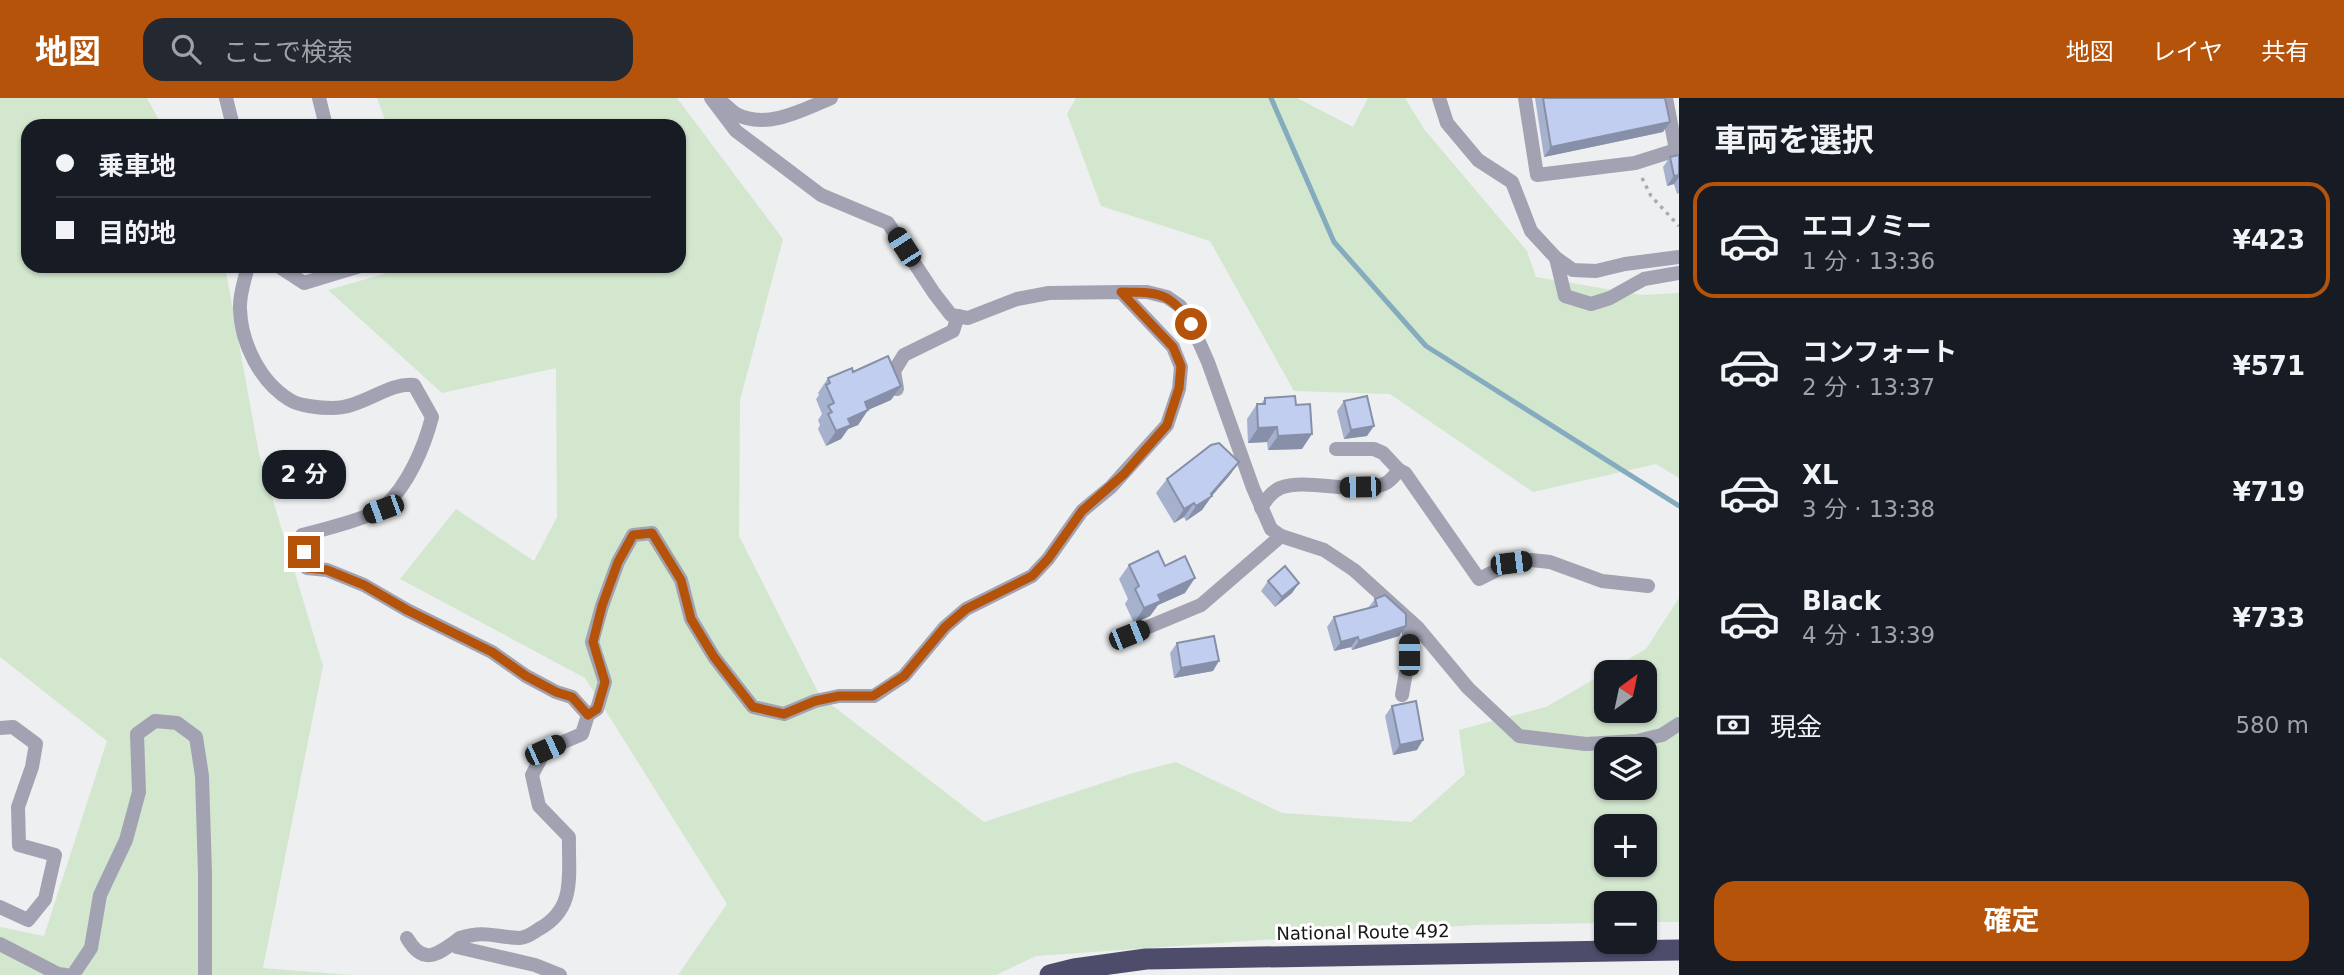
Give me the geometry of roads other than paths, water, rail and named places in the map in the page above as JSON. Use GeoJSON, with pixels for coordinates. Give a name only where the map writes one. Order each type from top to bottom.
{"type":"FeatureCollection","features":[{"type":"Feature","properties":{"kind":"highway","name":"National Route 492"},"geometry":{"type":"LineString","coordinates":[[1050,975],[1146,958],[1679,950]]}},
{"type":"Feature","properties":{"kind":"street"},"geometry":{"type":"LineString","coordinates":[[226,98],[231,119]]}},
{"type":"Feature","properties":{"kind":"street"},"geometry":{"type":"LineString","coordinates":[[319,98],[324,119]]}},
{"type":"Feature","properties":{"kind":"street"},"geometry":{"type":"LineString","coordinates":[[711,98],[736,131],[821,195],[888,223],[951,315],[968,318],[1017,299],[1049,293],[1147,292],[1167,297],[1180,306],[1208,362],[1261,508],[1271,528],[1281,536],[1324,551],[1354,570],[1409,620],[1468,688],[1519,736],[1586,744],[1637,741],[1662,735],[1679,724]]}},
{"type":"Feature","properties":{"kind":"street"},"geometry":{"type":"LineString","coordinates":[[717,98],[737,114],[764,120],[784,117],[831,98]]}},
{"type":"Feature","properties":{"kind":"street"},"geometry":{"type":"LineString","coordinates":[[1439,98],[1447,123],[1478,160],[1512,182],[1531,232],[1556,258],[1573,270],[1596,271],[1679,257]]}},
{"type":"Feature","properties":{"kind":"street"},"geometry":{"type":"LineString","coordinates":[[1525,98],[1537,175],[1635,163],[1676,150],[1666,98]]}},
{"type":"Feature","properties":{"kind":"street"},"geometry":{"type":"LineString","coordinates":[[1556,258],[1565,296],[1591,304],[1610,298],[1644,279],[1679,273]]}},
{"type":"Feature","properties":{"kind":"street"},"geometry":{"type":"LineString","coordinates":[[246,273],[239,307],[245,340],[262,377],[291,402],[332,408],[363,402],[402,383],[414,385],[432,416],[425,444],[403,483],[383,509],[337,526],[302,535],[307,568],[327,570],[364,585],[407,610],[492,652],[526,676],[572,697],[588,715]]}},
{"type":"Feature","properties":{"kind":"street"},"geometry":{"type":"LineString","coordinates":[[289,273],[304,283],[337,273]]}},
{"type":"Feature","properties":{"kind":"street"},"geometry":{"type":"LineString","coordinates":[[407,938],[414,950],[428,956],[438,954],[460,939],[479,933],[523,938],[552,922],[565,906],[569,837],[539,806],[532,775],[545,750],[582,734],[588,715],[597,709],[605,682],[593,642],[602,606],[618,562],[633,535],[652,533],[667,554],[681,580],[691,619],[714,657],[743,696],[753,707],[784,714],[815,701],[839,696],[873,696],[904,676],[945,627],[966,609],[1032,576],[1048,559],[1082,511],[1111,487],[1167,425],[1175,401],[1181,366],[1173,347],[1121,292]]}},
{"type":"Feature","properties":{"kind":"street"},"geometry":{"type":"LineString","coordinates":[[897,390],[894,371],[904,355],[953,331],[958,316]]}},
{"type":"Feature","properties":{"kind":"street"},"geometry":{"type":"LineString","coordinates":[[1336,449],[1374,449],[1383,453],[1405,473],[1479,579],[1511,563],[1531,560],[1550,562],[1602,581],[1648,586]]}},
{"type":"Feature","properties":{"kind":"street"},"geometry":{"type":"LineString","coordinates":[[1261,508],[1270,495],[1281,488],[1374,487],[1387,483],[1399,470]]}},
{"type":"Feature","properties":{"kind":"street"},"geometry":{"type":"LineString","coordinates":[[1129,635],[1201,605],[1281,536]]}},
{"type":"Feature","properties":{"kind":"street"},"geometry":{"type":"LineString","coordinates":[[1402,695],[1409,655],[1409,620]]}},
{"type":"Feature","properties":{"kind":"street"},"geometry":{"type":"LineString","coordinates":[[73,975],[91,948],[100,895],[126,840],[139,792],[137,734],[155,721],[177,723],[196,737],[202,776],[205,975]]}},
{"type":"Feature","properties":{"kind":"street"},"geometry":{"type":"LineString","coordinates":[[0,728],[13,727],[36,744],[32,767],[18,807],[19,845],[55,855],[46,899],[28,920],[0,907]]}},
{"type":"Feature","properties":{"kind":"street"},"geometry":{"type":"LineString","coordinates":[[460,939],[457,947],[535,965],[559,975]]}},
{"type":"Feature","properties":{"kind":"street"},"geometry":{"type":"LineString","coordinates":[[0,944],[58,974],[65,975]]}},
{"type":"Feature","properties":{"kind":"waterway"},"geometry":{"type":"LineString","coordinates":[[1271,98],[1334,242],[1426,346],[1679,506]]}}]}
